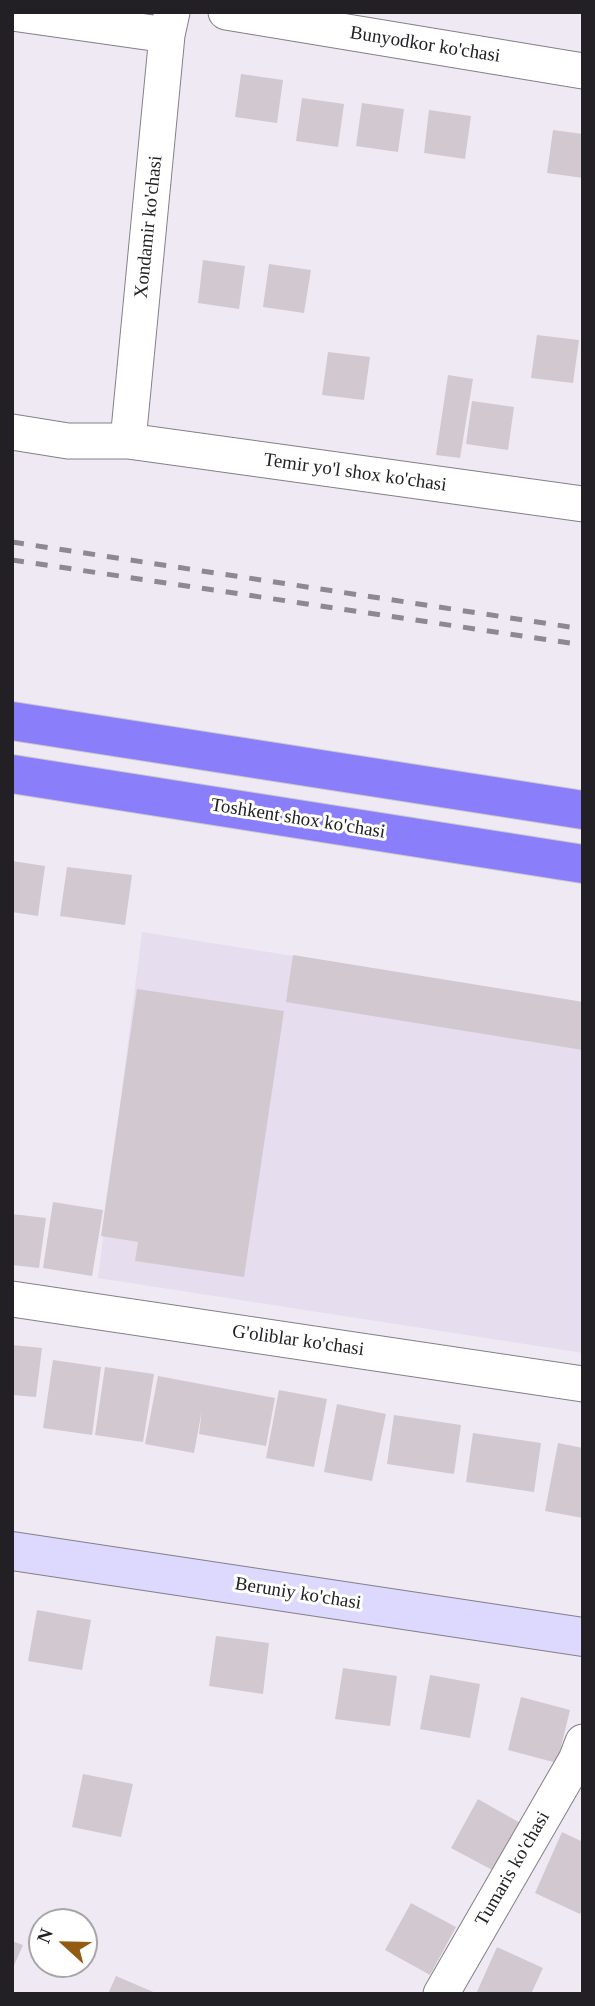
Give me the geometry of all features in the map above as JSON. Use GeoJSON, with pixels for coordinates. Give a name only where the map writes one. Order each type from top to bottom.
{"type":"FeatureCollection","features":[{"type":"Feature","properties":{"kind":"highway"},"geometry":{"type":"LineString","coordinates":[[12,721],[583,810]]}},
{"type":"Feature","properties":{"kind":"highway","name":"Toshkent shox ko'chasi"},"geometry":{"type":"LineString","coordinates":[[12,774],[583,864]]}},
{"type":"Feature","properties":{"kind":"street","name":"Bunyodkor ko'chasi"},"geometry":{"type":"LineString","coordinates":[[226,12],[583,71]]}},
{"type":"Feature","properties":{"kind":"street"},"geometry":{"type":"LineString","coordinates":[[12,13],[169,24]]}},
{"type":"Feature","properties":{"kind":"street","name":"Xondamir ko'chasi"},"geometry":{"type":"LineString","coordinates":[[128,441],[169,24]]}},
{"type":"Feature","properties":{"kind":"street","name":"Temir yo'l shox ko'chasi"},"geometry":{"type":"LineString","coordinates":[[12,432],[68,442],[128,441],[583,505]]}},
{"type":"Feature","properties":{"kind":"street","name":"G'oliblar ko'chasi"},"geometry":{"type":"LineString","coordinates":[[12,1299],[583,1384]]}},
{"type":"Feature","properties":{"kind":"street","name":"Beruniy ko'chasi"},"geometry":{"type":"LineString","coordinates":[[12,1551],[583,1637]]}},
{"type":"Feature","properties":{"kind":"street","name":"Tumaris ko'chasi"},"geometry":{"type":"LineString","coordinates":[[441,1994],[576,1760],[583,1742]]}},
{"type":"Feature","properties":{"kind":"shaded area"},"geometry":{"type":"Polygon","coordinates":[[[142,932],[583,1002],[583,1353],[98,1278],[142,932]]]}},
{"type":"Feature","properties":{"kind":"building"},"geometry":{"type":"Polygon","coordinates":[[[241,74],[283,80],[277,123],[235,117],[241,74]]]}},
{"type":"Feature","properties":{"kind":"building"},"geometry":{"type":"Polygon","coordinates":[[[302,98],[344,104],[338,147],[296,141],[302,98]]]}},
{"type":"Feature","properties":{"kind":"building"},"geometry":{"type":"Polygon","coordinates":[[[362,103],[404,109],[398,152],[356,146],[362,103]]]}},
{"type":"Feature","properties":{"kind":"building"},"geometry":{"type":"Polygon","coordinates":[[[429,110],[471,116],[465,159],[424,153],[429,110]]]}},
{"type":"Feature","properties":{"kind":"building"},"geometry":{"type":"Polygon","coordinates":[[[553,130],[583,134],[583,178],[547,173],[553,130]]]}},
{"type":"Feature","properties":{"kind":"building"},"geometry":{"type":"Polygon","coordinates":[[[203,260],[245,266],[239,309],[198,303],[203,260]]]}},
{"type":"Feature","properties":{"kind":"building"},"geometry":{"type":"Polygon","coordinates":[[[269,264],[311,270],[304,313],[263,307],[269,264]]]}},
{"type":"Feature","properties":{"kind":"building"},"geometry":{"type":"Polygon","coordinates":[[[537,335],[579,340],[573,383],[531,378],[537,335]]]}},
{"type":"Feature","properties":{"kind":"building"},"geometry":{"type":"Polygon","coordinates":[[[328,352],[370,357],[364,400],[322,395],[328,352]]]}},
{"type":"Feature","properties":{"kind":"building"},"geometry":{"type":"Polygon","coordinates":[[[448,375],[473,379],[460,458],[436,455],[448,375]]]}},
{"type":"Feature","properties":{"kind":"building"},"geometry":{"type":"Polygon","coordinates":[[[472,401],[514,407],[508,450],[466,444],[472,401]]]}},
{"type":"Feature","properties":{"kind":"building"},"geometry":{"type":"Polygon","coordinates":[[[12,861],[45,866],[38,916],[12,912],[12,861]]]}},
{"type":"Feature","properties":{"kind":"building"},"geometry":{"type":"Polygon","coordinates":[[[67,867],[132,875],[125,925],[60,916],[67,867]]]}},
{"type":"Feature","properties":{"kind":"building"},"geometry":{"type":"Polygon","coordinates":[[[293,955],[583,1002],[583,1050],[286,1002],[293,955]]]}},
{"type":"Feature","properties":{"kind":"building"},"geometry":{"type":"Polygon","coordinates":[[[137,989],[284,1011],[244,1277],[135,1261],[138,1242],[101,1236],[137,989]]]}},
{"type":"Feature","properties":{"kind":"building"},"geometry":{"type":"Polygon","coordinates":[[[53,1202],[103,1210],[92,1276],[43,1268],[53,1202]]]}},
{"type":"Feature","properties":{"kind":"building"},"geometry":{"type":"Polygon","coordinates":[[[12,1214],[46,1218],[39,1268],[12,1265],[12,1214]]]}},
{"type":"Feature","properties":{"kind":"building"},"geometry":{"type":"Polygon","coordinates":[[[12,1345],[42,1348],[36,1397],[12,1395],[12,1345]]]}},
{"type":"Feature","properties":{"kind":"building"},"geometry":{"type":"Polygon","coordinates":[[[53,1360],[101,1367],[92,1435],[43,1428],[53,1360]]]}},
{"type":"Feature","properties":{"kind":"building"},"geometry":{"type":"Polygon","coordinates":[[[105,1367],[154,1374],[143,1442],[95,1435],[105,1367]]]}},
{"type":"Feature","properties":{"kind":"building"},"geometry":{"type":"Polygon","coordinates":[[[158,1376],[275,1398],[266,1446],[199,1434],[202,1410],[194,1453],[145,1444],[158,1376]]]}},
{"type":"Feature","properties":{"kind":"building"},"geometry":{"type":"Polygon","coordinates":[[[279,1390],[327,1399],[314,1467],[266,1458],[279,1390]]]}},
{"type":"Feature","properties":{"kind":"building"},"geometry":{"type":"Polygon","coordinates":[[[337,1404],[386,1414],[372,1481],[324,1472],[337,1404]]]}},
{"type":"Feature","properties":{"kind":"building"},"geometry":{"type":"Polygon","coordinates":[[[394,1415],[461,1425],[454,1474],[387,1464],[394,1415]]]}},
{"type":"Feature","properties":{"kind":"building"},"geometry":{"type":"Polygon","coordinates":[[[473,1433],[541,1443],[534,1492],[466,1482],[473,1433]]]}},
{"type":"Feature","properties":{"kind":"building"},"geometry":{"type":"Polygon","coordinates":[[[558,1443],[583,1448],[583,1518],[545,1511],[558,1443]]]}},
{"type":"Feature","properties":{"kind":"building"},"geometry":{"type":"Polygon","coordinates":[[[37,1610],[91,1620],[82,1670],[28,1661],[37,1610]]]}},
{"type":"Feature","properties":{"kind":"building"},"geometry":{"type":"Polygon","coordinates":[[[216,1636],[269,1643],[263,1694],[209,1686],[216,1636]]]}},
{"type":"Feature","properties":{"kind":"building"},"geometry":{"type":"Polygon","coordinates":[[[343,1668],[397,1676],[390,1726],[335,1719],[343,1668]]]}},
{"type":"Feature","properties":{"kind":"building"},"geometry":{"type":"Polygon","coordinates":[[[430,1675],[480,1684],[470,1738],[420,1729],[430,1675]]]}},
{"type":"Feature","properties":{"kind":"building"},"geometry":{"type":"Polygon","coordinates":[[[521,1697],[570,1710],[557,1763],[508,1750],[521,1697]]]}},
{"type":"Feature","properties":{"kind":"building"},"geometry":{"type":"Polygon","coordinates":[[[83,1774],[133,1784],[121,1837],[72,1827],[83,1774]]]}},
{"type":"Feature","properties":{"kind":"building"},"geometry":{"type":"Polygon","coordinates":[[[478,1799],[522,1824],[496,1872],[451,1848],[478,1799]]]}},
{"type":"Feature","properties":{"kind":"building"},"geometry":{"type":"Polygon","coordinates":[[[562,1832],[583,1842],[583,1908],[580,1914],[535,1893],[562,1832]]]}},
{"type":"Feature","properties":{"kind":"building"},"geometry":{"type":"Polygon","coordinates":[[[411,1903],[456,1927],[430,1975],[385,1950],[411,1903]]]}},
{"type":"Feature","properties":{"kind":"building"},"geometry":{"type":"Polygon","coordinates":[[[12,1941],[23,1945],[12,1970],[12,1941]]]}},
{"type":"Feature","properties":{"kind":"building"},"geometry":{"type":"Polygon","coordinates":[[[497,1947],[543,1968],[531,1994],[476,1994],[497,1947]]]}},
{"type":"Feature","properties":{"kind":"building"},"geometry":{"type":"Polygon","coordinates":[[[116,1976],[158,1994],[108,1994],[116,1976]]]}},
{"type":"Feature","properties":{"kind":"railway"},"geometry":{"type":"LineString","coordinates":[[12,542],[583,629]]}},
{"type":"Feature","properties":{"kind":"railway"},"geometry":{"type":"LineString","coordinates":[[12,560],[583,645]]}}]}
